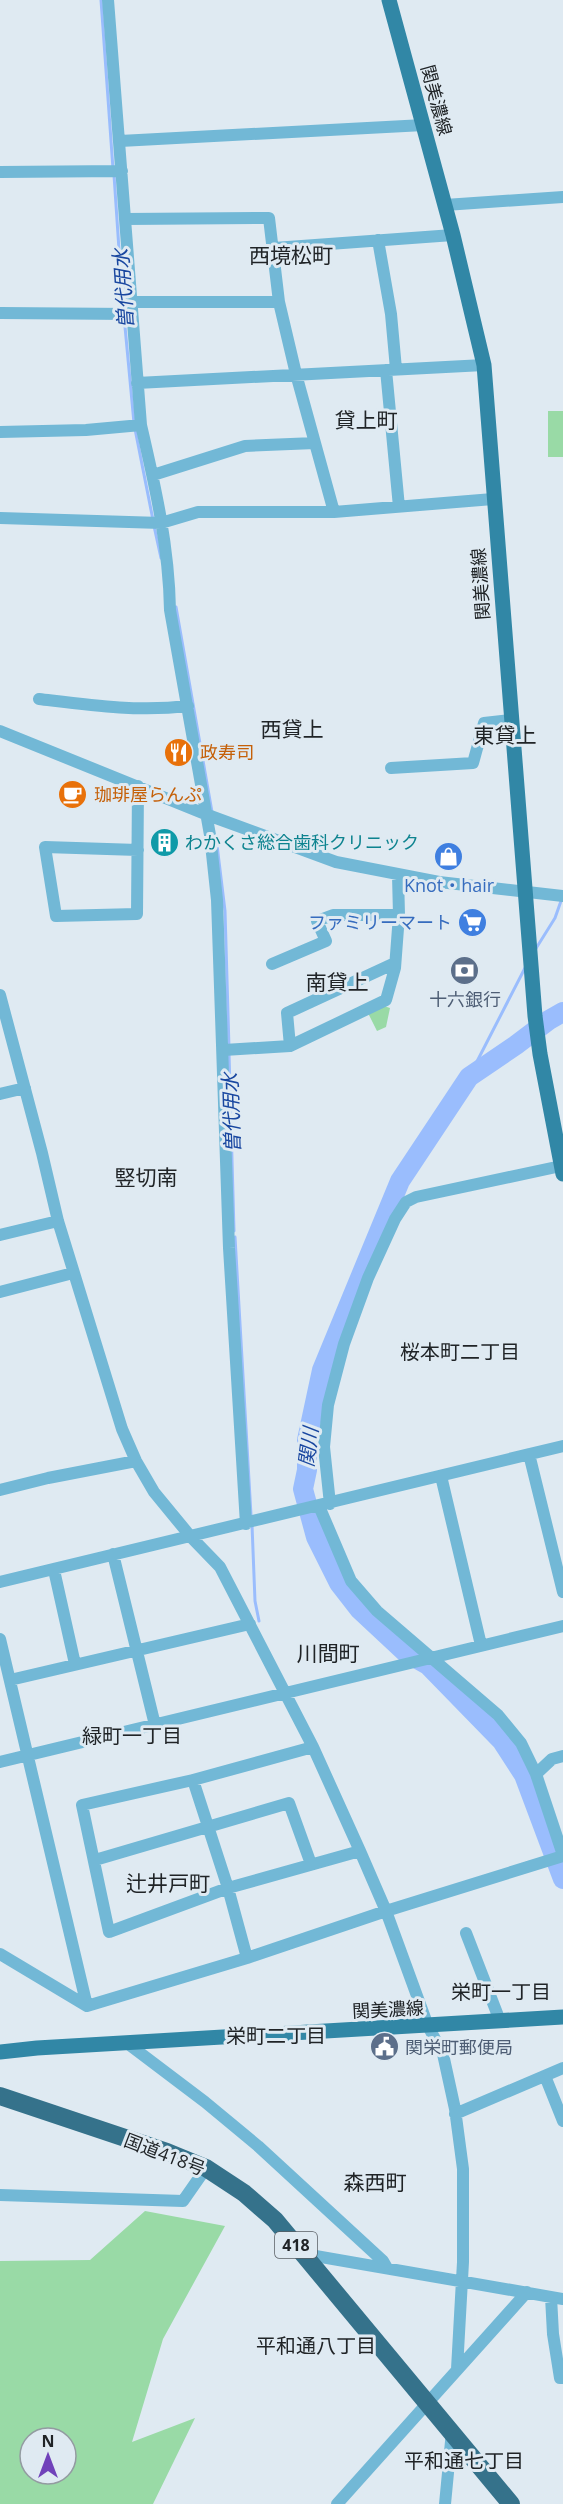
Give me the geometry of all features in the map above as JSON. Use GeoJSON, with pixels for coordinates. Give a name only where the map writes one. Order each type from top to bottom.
{"type":"FeatureCollection","features":[{"type":"Feature","properties":{"kind":"highway","name":"国道418号"},"geometry":{"type":"LineString","coordinates":[[2,2102],[167,2152],[206,2168],[244,2193],[275,2220],[511,2504]]}},
{"type":"Feature","properties":{"kind":"main road","name":"関美濃線"},"geometry":{"type":"LineString","coordinates":[[389,0],[453,235],[484,365],[535,1016],[562,1170]]}},
{"type":"Feature","properties":{"kind":"main road","name":"関美濃線"},"geometry":{"type":"LineString","coordinates":[[0,2052],[563,2017]]}},
{"type":"Feature","properties":{"kind":"street"},"geometry":{"type":"LineString","coordinates":[[108,0],[141,425],[153,475],[169,573],[170,610],[210,835],[217,900],[230,1248],[246,1524]]}},
{"type":"Feature","properties":{"kind":"street"},"geometry":{"type":"LineString","coordinates":[[120,141],[424,126]]}},
{"type":"Feature","properties":{"kind":"street"},"geometry":{"type":"LineString","coordinates":[[0,172],[122,171]]}},
{"type":"Feature","properties":{"kind":"street"},"geometry":{"type":"LineString","coordinates":[[445,205],[563,197]]}},
{"type":"Feature","properties":{"kind":"street"},"geometry":{"type":"LineString","coordinates":[[125,219],[269,218],[279,302],[334,512]]}},
{"type":"Feature","properties":{"kind":"street"},"geometry":{"type":"LineString","coordinates":[[274,248],[453,235]]}},
{"type":"Feature","properties":{"kind":"street"},"geometry":{"type":"LineString","coordinates":[[378,240],[391,314],[391,370],[399,507]]}},
{"type":"Feature","properties":{"kind":"street"},"geometry":{"type":"LineString","coordinates":[[0,313],[279,302]]}},
{"type":"Feature","properties":{"kind":"street"},"geometry":{"type":"LineString","coordinates":[[137,383],[484,365]]}},
{"type":"Feature","properties":{"kind":"street"},"geometry":{"type":"LineString","coordinates":[[0,432],[86,430],[141,425]]}},
{"type":"Feature","properties":{"kind":"street"},"geometry":{"type":"LineString","coordinates":[[153,475],[245,446],[315,443]]}},
{"type":"Feature","properties":{"kind":"street"},"geometry":{"type":"LineString","coordinates":[[0,518],[160,523],[198,512],[334,512],[493,499]]}},
{"type":"Feature","properties":{"kind":"street"},"geometry":{"type":"LineString","coordinates":[[39,699],[118,709],[159,710],[188,706]]}},
{"type":"Feature","properties":{"kind":"street"},"geometry":{"type":"LineString","coordinates":[[391,768],[473,763],[484,723],[511,720]]}},
{"type":"Feature","properties":{"kind":"street"},"geometry":{"type":"LineString","coordinates":[[0,731],[205,814],[336,862],[398,875],[559,896]]}},
{"type":"Feature","properties":{"kind":"street"},"geometry":{"type":"LineString","coordinates":[[138,786],[138,850],[137,914],[56,916],[45,847],[138,850]]}},
{"type":"Feature","properties":{"kind":"street"},"geometry":{"type":"LineString","coordinates":[[224,1050],[290,1046],[386,1000],[395,963],[399,915],[398,875]]}},
{"type":"Feature","properties":{"kind":"street"},"geometry":{"type":"LineString","coordinates":[[272,964],[326,941],[317,921],[333,915],[399,915]]}},
{"type":"Feature","properties":{"kind":"street"},"geometry":{"type":"LineString","coordinates":[[290,1046],[287,1013],[395,963]]}},
{"type":"Feature","properties":{"kind":"street"},"geometry":{"type":"LineString","coordinates":[[0,995],[58,1221],[122,1429],[136,1461],[154,1492],[191,1537],[220,1567],[286,1693],[360,1851],[386,1911],[428,2026],[443,2054],[463,2169],[463,2262],[460,2280],[457,2369]]}},
{"type":"Feature","properties":{"kind":"street"},"geometry":{"type":"LineString","coordinates":[[0,1094],[25,1088]]}},
{"type":"Feature","properties":{"kind":"street"},"geometry":{"type":"LineString","coordinates":[[0,1954],[87,2006],[247,1958],[386,1911],[563,1856],[536,1774],[521,1743],[498,1715],[377,1611],[351,1581],[324,1505],[324,1447],[328,1405],[344,1344],[368,1278],[395,1219],[406,1202],[416,1197],[562,1170]]}},
{"type":"Feature","properties":{"kind":"street"},"geometry":{"type":"LineString","coordinates":[[0,1235],[58,1221]]}},
{"type":"Feature","properties":{"kind":"street"},"geometry":{"type":"LineString","coordinates":[[0,1292],[73,1273]]}},
{"type":"Feature","properties":{"kind":"street"},"geometry":{"type":"LineString","coordinates":[[0,1582],[563,1446]]}},
{"type":"Feature","properties":{"kind":"street"},"geometry":{"type":"LineString","coordinates":[[529,1454],[563,1592]]}},
{"type":"Feature","properties":{"kind":"street"},"geometry":{"type":"LineString","coordinates":[[0,1490],[136,1461]]}},
{"type":"Feature","properties":{"kind":"street"},"geometry":{"type":"LineString","coordinates":[[441,1476],[481,1645]]}},
{"type":"Feature","properties":{"kind":"street"},"geometry":{"type":"LineString","coordinates":[[113,1554],[156,1725]]}},
{"type":"Feature","properties":{"kind":"street"},"geometry":{"type":"LineString","coordinates":[[54,1570],[75,1665]]}},
{"type":"Feature","properties":{"kind":"street"},"geometry":{"type":"LineString","coordinates":[[10,1680],[250,1624]]}},
{"type":"Feature","properties":{"kind":"street"},"geometry":{"type":"LineString","coordinates":[[0,1762],[563,1626]]}},
{"type":"Feature","properties":{"kind":"street"},"geometry":{"type":"LineString","coordinates":[[0,1639],[87,2006]]}},
{"type":"Feature","properties":{"kind":"street"},"geometry":{"type":"LineString","coordinates":[[313,1747],[193,1780],[82,1805],[109,1932],[228,1888],[360,1851]]}},
{"type":"Feature","properties":{"kind":"street"},"geometry":{"type":"LineString","coordinates":[[536,1774],[552,1759],[563,1756]]}},
{"type":"Feature","properties":{"kind":"street"},"geometry":{"type":"LineString","coordinates":[[193,1780],[228,1888],[247,1958]]}},
{"type":"Feature","properties":{"kind":"street"},"geometry":{"type":"LineString","coordinates":[[95,1860],[289,1803],[311,1864]]}},
{"type":"Feature","properties":{"kind":"street"},"geometry":{"type":"LineString","coordinates":[[466,1933],[500,2021]]}},
{"type":"Feature","properties":{"kind":"street"},"geometry":{"type":"LineString","coordinates":[[127,2043],[205,2102],[258,2146],[383,2261],[387,2268]]}},
{"type":"Feature","properties":{"kind":"street"},"geometry":{"type":"LineString","coordinates":[[455,2114],[563,2068]]}},
{"type":"Feature","properties":{"kind":"street"},"geometry":{"type":"LineString","coordinates":[[545,2076],[563,2121]]}},
{"type":"Feature","properties":{"kind":"street"},"geometry":{"type":"LineString","coordinates":[[0,2195],[183,2201],[206,2168]]}},
{"type":"Feature","properties":{"kind":"street"},"geometry":{"type":"LineString","coordinates":[[304,2254],[557,2298],[553,2334],[560,2378],[563,2378]]}},
{"type":"Feature","properties":{"kind":"street"},"geometry":{"type":"LineString","coordinates":[[337,2504],[527,2292]]}},
{"type":"Feature","properties":{"kind":"street"},"geometry":{"type":"LineString","coordinates":[[445,2504],[452,2431]]}},
{"type":"Feature","properties":{"kind":"green space"},"geometry":{"type":"Polygon","coordinates":[[[548,411],[563,411],[563,457],[548,457],[548,411]]]}},
{"type":"Feature","properties":{"kind":"green space"},"geometry":{"type":"Polygon","coordinates":[[[381,1005],[390,1008],[386,1027],[377,1031],[367,1011],[381,1005]]]}},
{"type":"Feature","properties":{"kind":"green space"},"geometry":{"type":"Polygon","coordinates":[[[145,2211],[225,2226],[163,2339],[132,2442],[195,2418],[153,2504],[0,2504],[0,2261],[90,2260],[145,2211]]]}},
{"type":"Feature","properties":{"kind":"waterway","name":"曽代用水"},"geometry":{"type":"LineString","coordinates":[[101,0],[113,169]]}},
{"type":"Feature","properties":{"kind":"waterway","name":"曽代用水"},"geometry":{"type":"LineString","coordinates":[[114,175],[123,309]]}},
{"type":"Feature","properties":{"kind":"waterway","name":"曽代用水"},"geometry":{"type":"LineString","coordinates":[[124,316],[134,423]]}},
{"type":"Feature","properties":{"kind":"waterway","name":"曽代用水"},"geometry":{"type":"LineString","coordinates":[[135,429],[153,520]]}},
{"type":"Feature","properties":{"kind":"waterway","name":"曽代用水"},"geometry":{"type":"LineString","coordinates":[[154,526],[161,558]]}},
{"type":"Feature","properties":{"kind":"waterway","name":"曽代用水"},"geometry":{"type":"LineString","coordinates":[[176,607],[212,812]]}},
{"type":"Feature","properties":{"kind":"waterway","name":"曽代用水"},"geometry":{"type":"LineString","coordinates":[[217,845],[225,911],[229,1048]]}},
{"type":"Feature","properties":{"kind":"waterway"},"geometry":{"type":"LineString","coordinates":[[535,950],[555,918],[561,901]]}},
{"type":"Feature","properties":{"kind":"waterway"},"geometry":{"type":"LineString","coordinates":[[469,1077],[526,966]]}},
{"type":"Feature","properties":{"kind":"waterway","name":"関川"},"geometry":{"type":"LineString","coordinates":[[563,1012],[469,1077],[400,1181],[322,1370],[307,1440],[307,1470],[303,1489],[316,1537],[339,1583],[360,1610],[405,1652],[428,1665],[502,1741],[524,1775],[563,1879]]}},
{"type":"Feature","properties":{"kind":"waterway","name":"曽代用水"},"geometry":{"type":"LineString","coordinates":[[229,1054],[234,1231]]}},
{"type":"Feature","properties":{"kind":"waterway","name":"曽代用水"},"geometry":{"type":"LineString","coordinates":[[235,1237],[251,1515]]}},
{"type":"Feature","properties":{"kind":"waterway","name":"曽代用水"},"geometry":{"type":"LineString","coordinates":[[252,1525],[255,1601],[259,1621]]}},
{"type":"Feature","properties":{"kind":"place","name":"政寿司"},"geometry":{"type":"Point","coordinates":[179,752]}},
{"type":"Feature","properties":{"kind":"place","name":"珈琲屋らんぷ"},"geometry":{"type":"Point","coordinates":[73,794]}},
{"type":"Feature","properties":{"kind":"place","name":"わかくさ総合歯科クリニック"},"geometry":{"type":"Point","coordinates":[164,842]}},
{"type":"Feature","properties":{"kind":"place","name":"Knot・hair"},"geometry":{"type":"Point","coordinates":[449,856]}},
{"type":"Feature","properties":{"kind":"place","name":"ファミリーマート"},"geometry":{"type":"Point","coordinates":[473,922]}},
{"type":"Feature","properties":{"kind":"place","name":"十六銀行"},"geometry":{"type":"Point","coordinates":[465,970]}},
{"type":"Feature","properties":{"kind":"place","name":"関栄町郵便局"},"geometry":{"type":"Point","coordinates":[384,2047]}},
{"type":"Feature","properties":{"kind":"district","name":"西境松町"},"geometry":{"type":"Point","coordinates":[291,255]}},
{"type":"Feature","properties":{"kind":"district","name":"貸上町"},"geometry":{"type":"Point","coordinates":[366,420]}},
{"type":"Feature","properties":{"kind":"district","name":"西貸上"},"geometry":{"type":"Point","coordinates":[292,729]}},
{"type":"Feature","properties":{"kind":"district","name":"東貸上"},"geometry":{"type":"Point","coordinates":[505,735]}},
{"type":"Feature","properties":{"kind":"district","name":"南貸上"},"geometry":{"type":"Point","coordinates":[337,982]}},
{"type":"Feature","properties":{"kind":"district","name":"竪切南"},"geometry":{"type":"Point","coordinates":[146,1177]}},
{"type":"Feature","properties":{"kind":"district","name":"桜本町二丁目"},"geometry":{"type":"Point","coordinates":[460,1351]}},
{"type":"Feature","properties":{"kind":"district","name":"川間町"},"geometry":{"type":"Point","coordinates":[328,1653]}},
{"type":"Feature","properties":{"kind":"district","name":"緑町一丁目"},"geometry":{"type":"Point","coordinates":[132,1735]}},
{"type":"Feature","properties":{"kind":"district","name":"辻井戸町"},"geometry":{"type":"Point","coordinates":[168,1883]}},
{"type":"Feature","properties":{"kind":"district","name":"栄町一丁目"},"geometry":{"type":"Point","coordinates":[501,1991]}},
{"type":"Feature","properties":{"kind":"district","name":"栄町二丁目"},"geometry":{"type":"Point","coordinates":[276,2035]}},
{"type":"Feature","properties":{"kind":"district","name":"森西町"},"geometry":{"type":"Point","coordinates":[375,2182]}},
{"type":"Feature","properties":{"kind":"district","name":"平和通八丁目"},"geometry":{"type":"Point","coordinates":[316,2345]}},
{"type":"Feature","properties":{"kind":"district","name":"平和通七丁目"},"geometry":{"type":"Point","coordinates":[464,2460]}}]}
